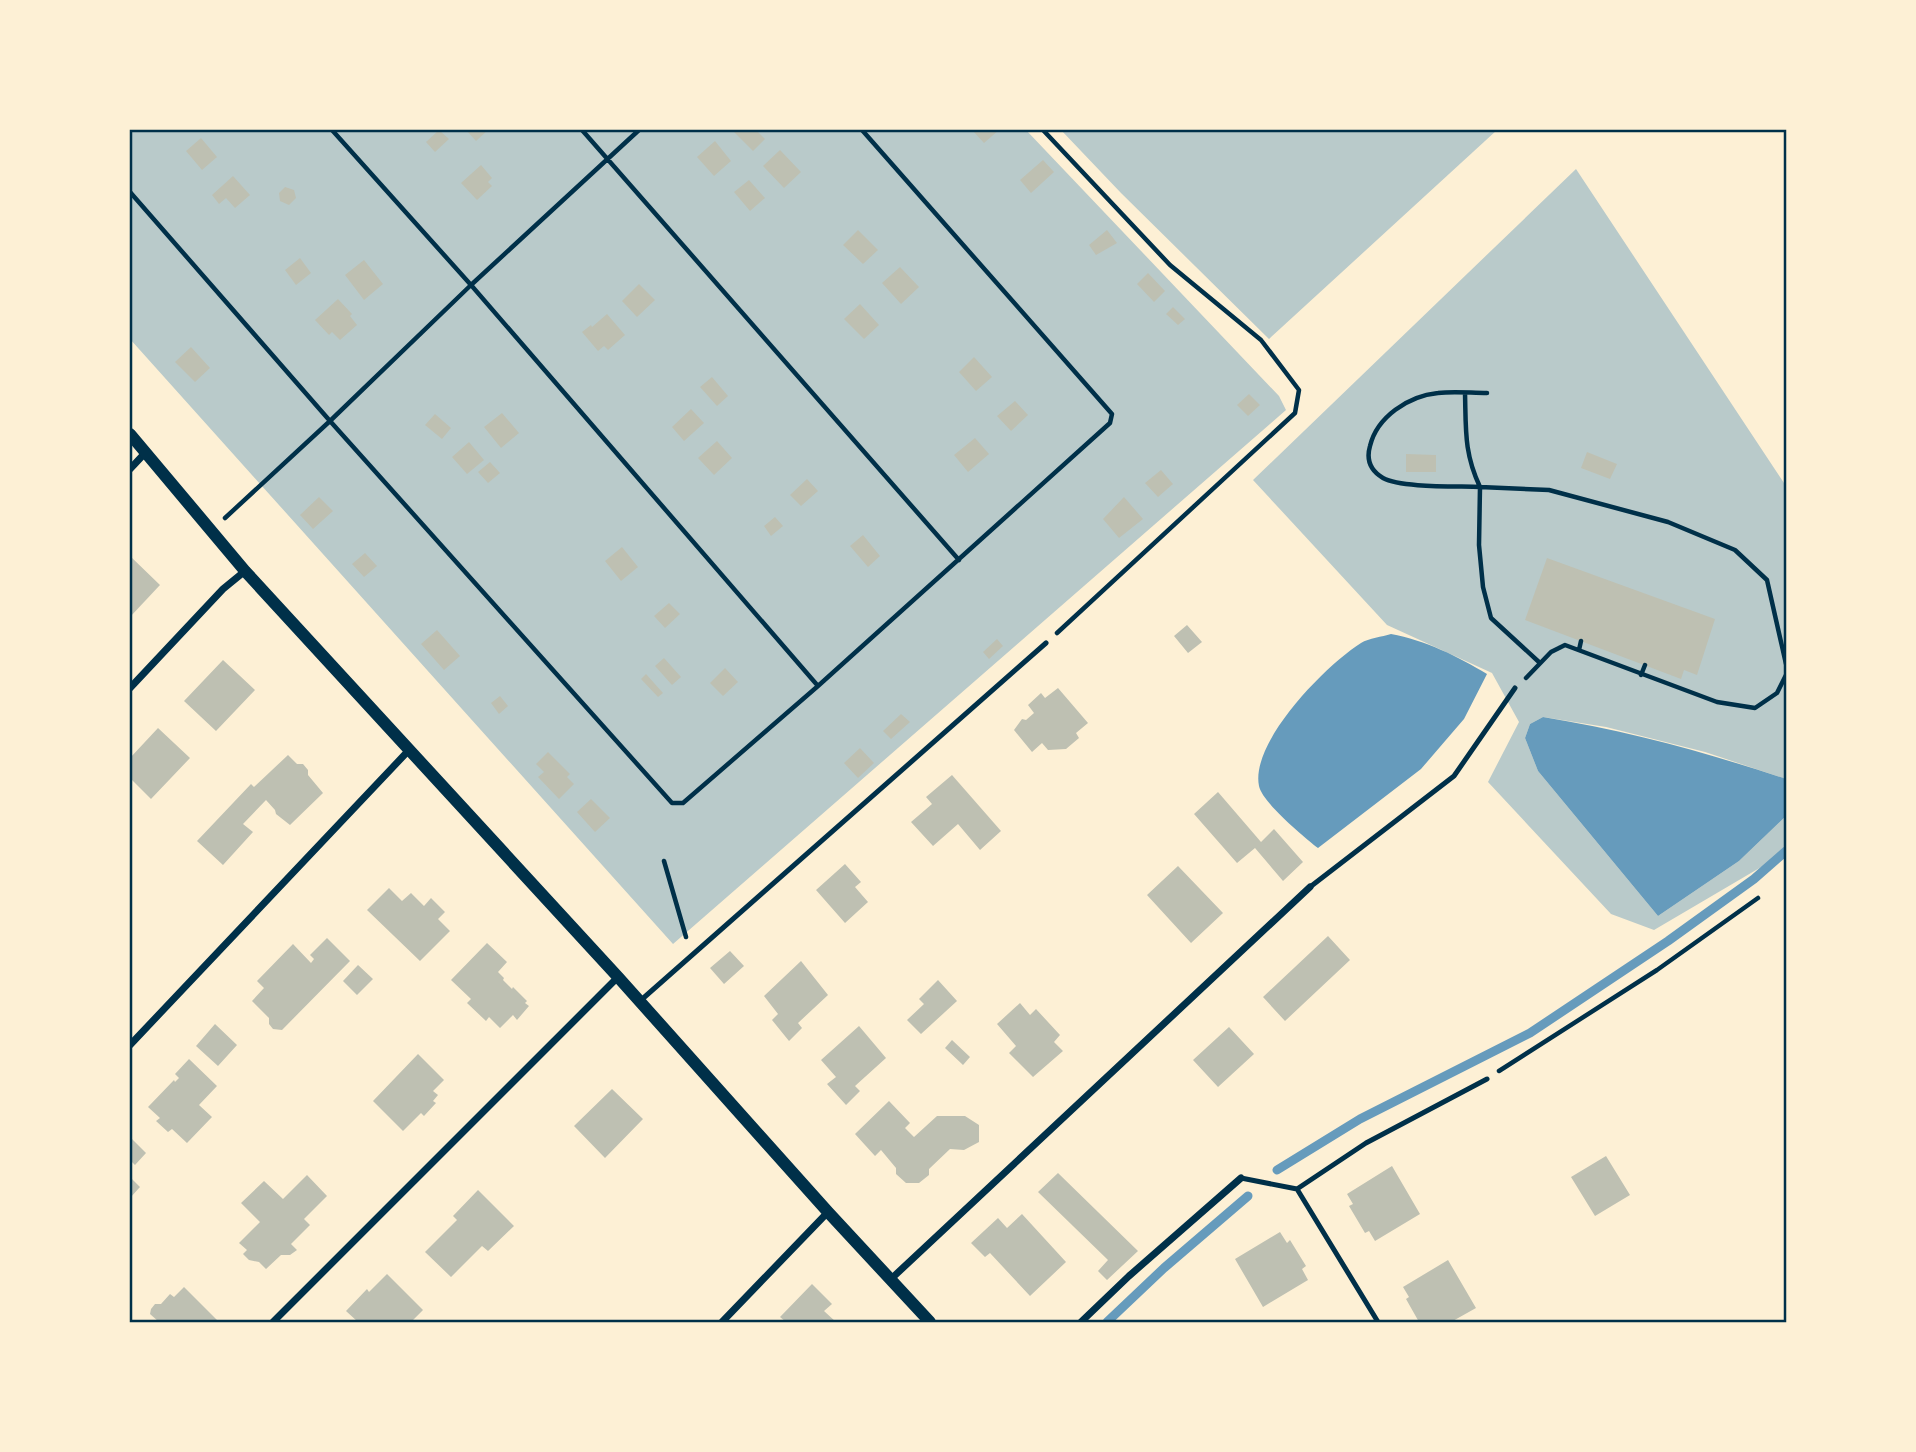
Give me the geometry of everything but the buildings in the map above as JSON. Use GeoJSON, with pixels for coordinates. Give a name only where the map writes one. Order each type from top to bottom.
{"type":"FeatureCollection","features":[{"type":"Feature","properties":{"kind":"street"},"geometry":{"type":"LineString","coordinates":[[130,434],[246,570],[930,1322]]}},
{"type":"Feature","properties":{"kind":"street"},"geometry":{"type":"LineString","coordinates":[[130,469],[146,452]]}},
{"type":"Feature","properties":{"kind":"street"},"geometry":{"type":"LineString","coordinates":[[130,688],[223,589],[246,570]]}},
{"type":"Feature","properties":{"kind":"street"},"geometry":{"type":"LineString","coordinates":[[130,1045],[410,750]]}},
{"type":"Feature","properties":{"kind":"street"},"geometry":{"type":"LineString","coordinates":[[891,1279],[1310,887]]}},
{"type":"Feature","properties":{"kind":"street"},"geometry":{"type":"LineString","coordinates":[[273,1322],[618,977]]}},
{"type":"Feature","properties":{"kind":"street"},"geometry":{"type":"LineString","coordinates":[[1081,1322],[1241,1178]]}},
{"type":"Feature","properties":{"kind":"street"},"geometry":{"type":"LineString","coordinates":[[722,1322],[828,1212]]}},
{"type":"Feature","properties":{"kind":"lane"},"geometry":{"type":"LineString","coordinates":[[640,1001],[1046,643]]}},
{"type":"Feature","properties":{"kind":"lane"},"geometry":{"type":"LineString","coordinates":[[1310,887],[1454,776],[1515,688]]}},
{"type":"Feature","properties":{"kind":"lane"},"geometry":{"type":"LineString","coordinates":[[1241,1178],[1297,1189],[1366,1143],[1487,1079]]}},
{"type":"Feature","properties":{"kind":"lane"},"geometry":{"type":"LineString","coordinates":[[1297,1189],[1378,1322]]}},
{"type":"Feature","properties":{"kind":"path"},"geometry":{"type":"LineString","coordinates":[[332,130],[471,285],[818,686]]}},
{"type":"Feature","properties":{"kind":"path"},"geometry":{"type":"LineString","coordinates":[[582,130],[959,559]]}},
{"type":"Feature","properties":{"kind":"path"},"geometry":{"type":"LineString","coordinates":[[212,530],[639,130]]}},
{"type":"Feature","properties":{"kind":"path"},"geometry":{"type":"LineString","coordinates":[[130,192],[330,421],[672,803],[683,803],[818,686],[1110,423],[1112,414],[862,130]]}},
{"type":"Feature","properties":{"kind":"path"},"geometry":{"type":"LineString","coordinates":[[1043,130],[1170,265],[1261,340],[1299,390],[1295,413],[1046,643]]}},
{"type":"Feature","properties":{"kind":"path"},"geometry":{"type":"LineString","coordinates":[[1487,393],[1437,393],[1400,407],[1385,418],[1373,433],[1368,460],[1372,468],[1384,479],[1401,483],[1549,490],[1668,522],[1735,550],[1767,580],[1787,664]]}},
{"type":"Feature","properties":{"kind":"path"},"geometry":{"type":"LineString","coordinates":[[1465,393],[1466,444],[1470,464],[1480,487],[1479,545],[1483,587],[1491,618],[1540,663],[1551,652],[1565,645],[1717,702],[1755,708],[1777,693],[1787,675]]}},
{"type":"Feature","properties":{"kind":"path"},"geometry":{"type":"LineString","coordinates":[[1578,650],[1581,641]]}},
{"type":"Feature","properties":{"kind":"path"},"geometry":{"type":"LineString","coordinates":[[1641,675],[1645,665]]}},
{"type":"Feature","properties":{"kind":"path"},"geometry":{"type":"LineString","coordinates":[[664,861],[687,940],[697,952]]}},
{"type":"Feature","properties":{"kind":"path"},"geometry":{"type":"LineString","coordinates":[[1487,1079],[1657,970],[1758,898]]}},
{"type":"Feature","properties":{"kind":"shaded area"},"geometry":{"type":"Polygon","coordinates":[[[130,130],[1026,130],[1279,396],[1286,410],[673,944],[130,339],[130,130]]]}},
{"type":"Feature","properties":{"kind":"shaded area"},"geometry":{"type":"Polygon","coordinates":[[[1061,130],[1497,130],[1269,339],[1061,130]]]}},
{"type":"Feature","properties":{"kind":"shaded area"},"geometry":{"type":"Polygon","coordinates":[[[1576,169],[1786,486],[1786,779],[1705,752],[1606,727],[1543,717],[1530,724],[1525,738],[1538,771],[1658,916],[1739,861],[1786,816],[1786,846],[1768,863],[1654,930],[1611,914],[1488,782],[1519,722],[1492,673],[1387,625],[1253,480],[1576,169]]]}},
{"type":"Feature","properties":{"kind":"water"},"geometry":{"type":"Polygon","coordinates":[[[1391,634],[1441,650],[1487,674],[1464,719],[1421,769],[1318,848],[1284,819],[1262,793],[1259,786],[1259,768],[1278,727],[1311,686],[1361,643],[1391,634]]]}},
{"type":"Feature","properties":{"kind":"water"},"geometry":{"type":"Polygon","coordinates":[[[1543,717],[1666,743],[1786,779],[1786,816],[1739,861],[1658,916],[1538,771],[1525,738],[1530,724],[1543,717]]]}},
{"type":"Feature","properties":{"kind":"waterway"},"geometry":{"type":"LineString","coordinates":[[1277,1170],[1360,1119],[1530,1033],[1668,941],[1754,879],[1786,851]]}},
{"type":"Feature","properties":{"kind":"waterway"},"geometry":{"type":"LineString","coordinates":[[1107,1322],[1164,1268],[1248,1196]]}}]}
